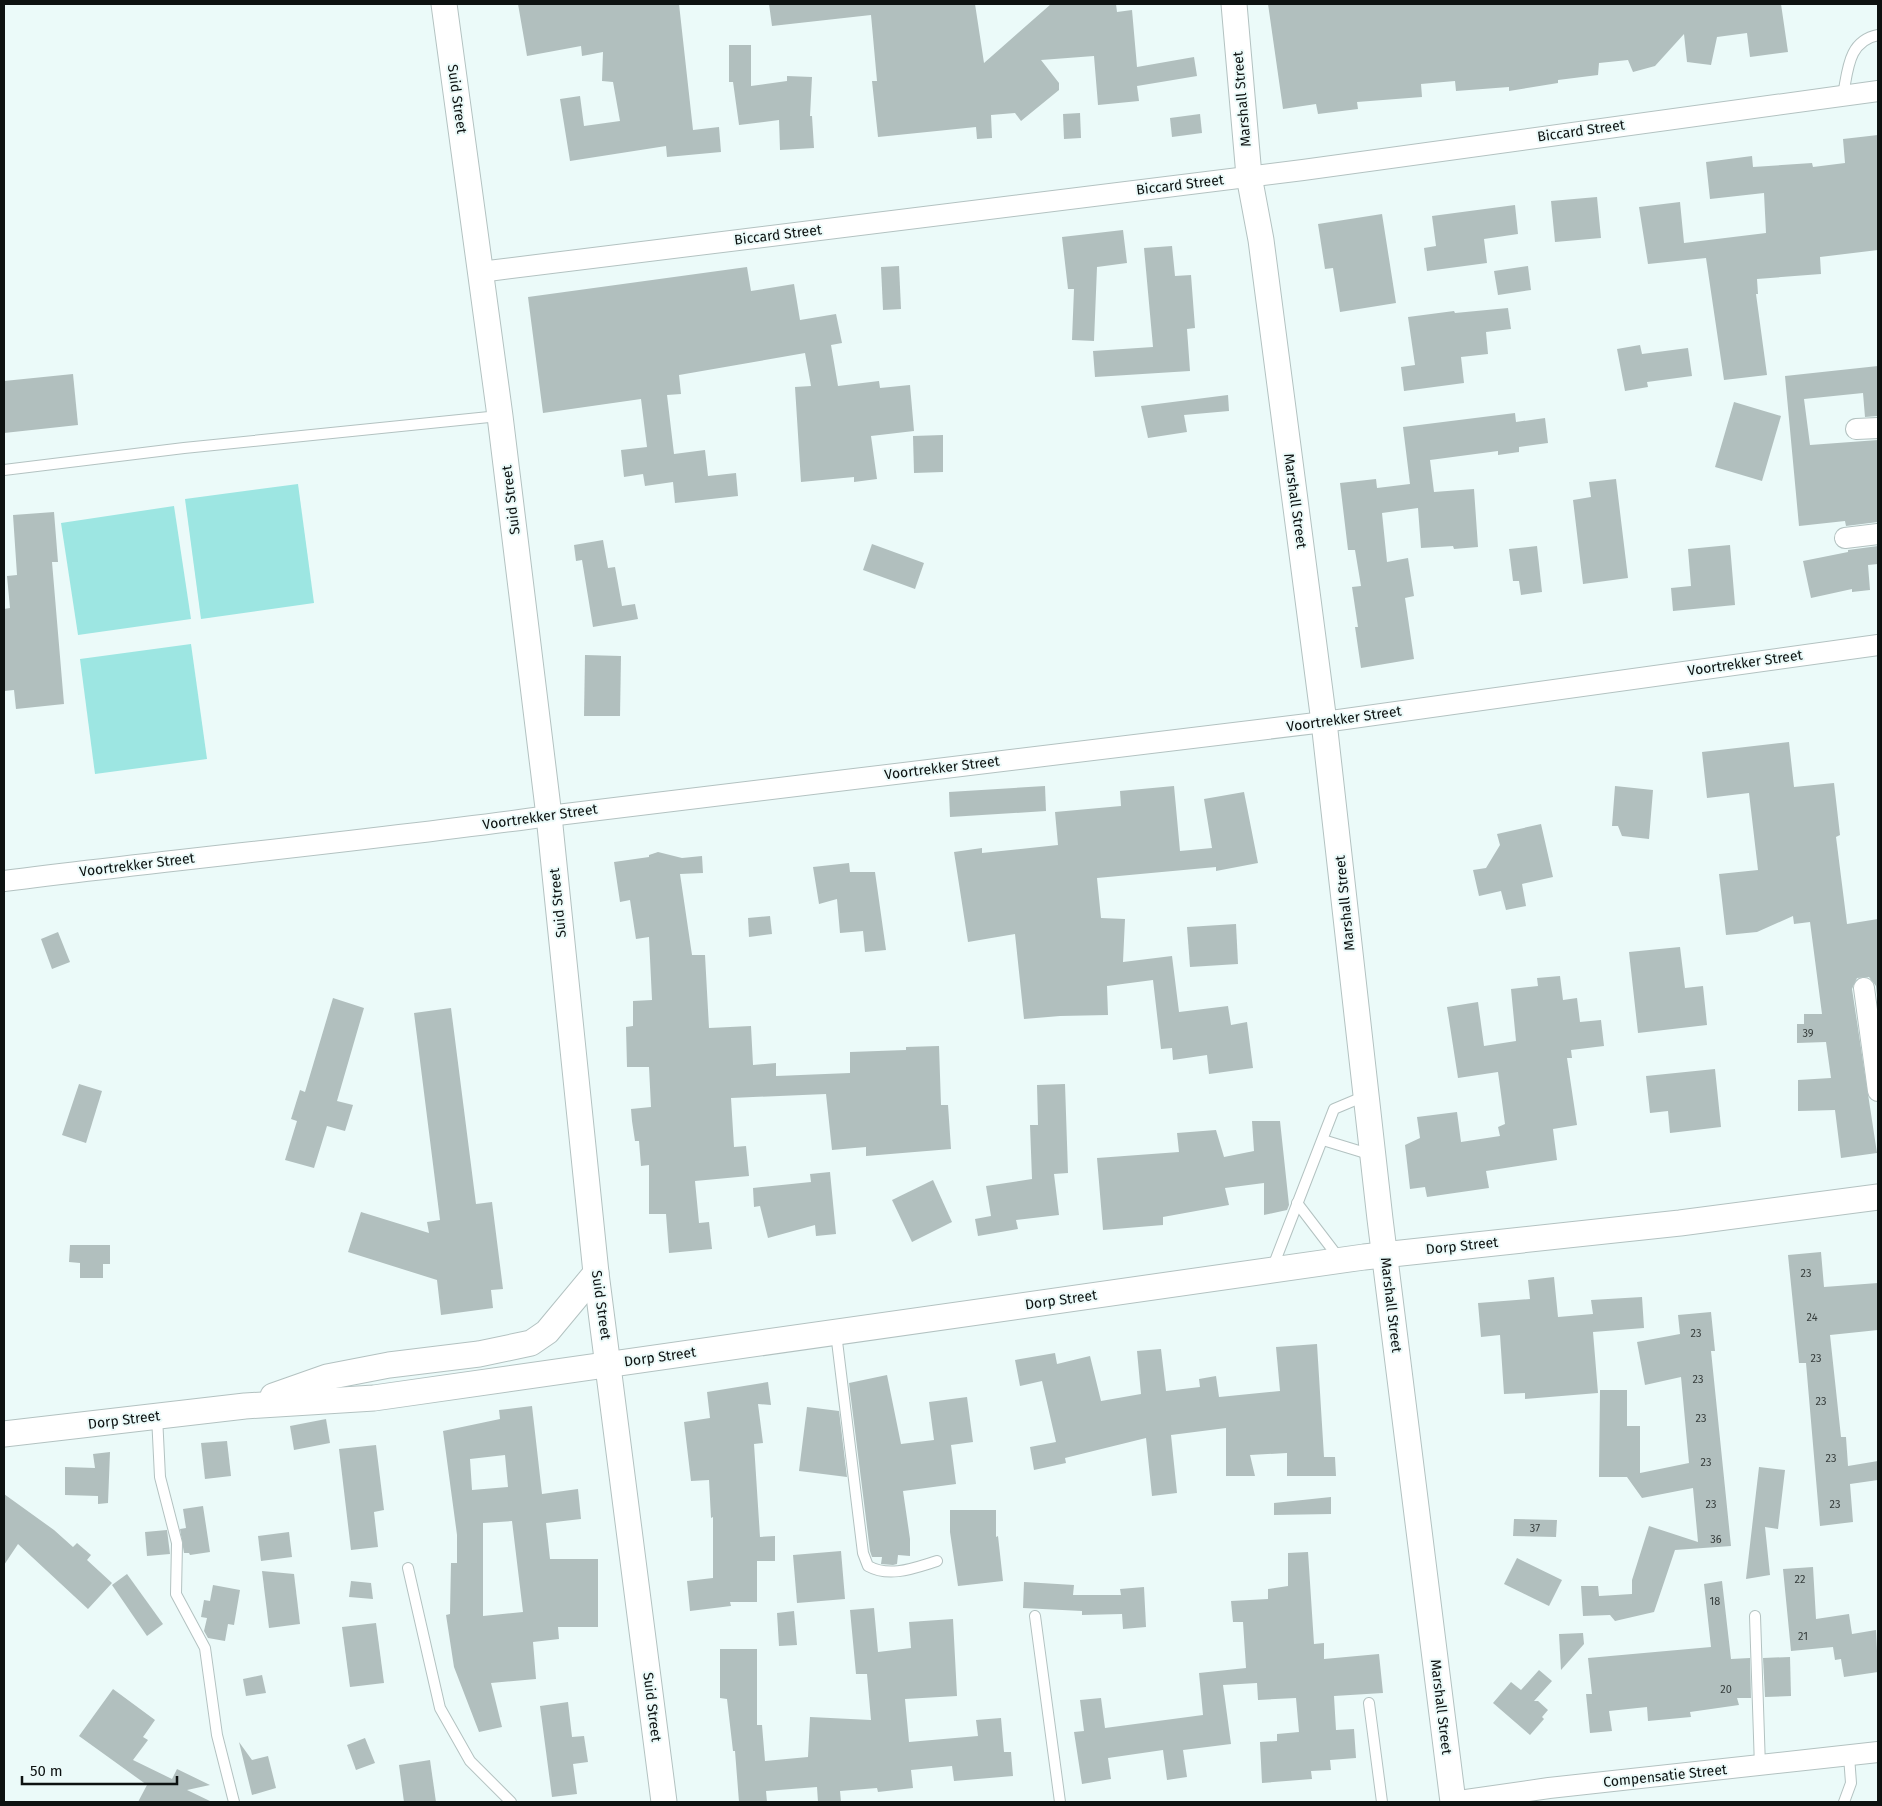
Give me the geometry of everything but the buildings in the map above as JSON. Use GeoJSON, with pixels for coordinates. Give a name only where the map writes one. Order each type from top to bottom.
{"type":"FeatureCollection","features":[{"type":"Feature","properties":{"kind":"street","name":"Suid Street"},"geometry":{"type":"LineString","coordinates":[[444,4],[500,416],[549,816],[596,1273],[664,1802]]}},
{"type":"Feature","properties":{"kind":"street","name":"Marshall Street"},"geometry":{"type":"LineString","coordinates":[[1234,4],[1249,176],[1262,250],[1324,722],[1373,1156],[1452,1802]]}},
{"type":"Feature","properties":{"kind":"street","name":"Biccard Street"},"geometry":{"type":"LineString","coordinates":[[480,272],[1249,176],[1878,91]]}},
{"type":"Feature","properties":{"kind":"street"},"geometry":{"type":"LineString","coordinates":[[1856,430],[1878,428]]}},
{"type":"Feature","properties":{"kind":"street"},"geometry":{"type":"LineString","coordinates":[[1845,538],[1878,534]]}},
{"type":"Feature","properties":{"kind":"street","name":"Voortrekker Street"},"geometry":{"type":"LineString","coordinates":[[4,881],[160,861],[446,830],[1324,722],[1878,645]]}},
{"type":"Feature","properties":{"kind":"street"},"geometry":{"type":"LineString","coordinates":[[1864,988],[1878,1091]]}},
{"type":"Feature","properties":{"kind":"street","name":"Dorp Street"},"geometry":{"type":"LineString","coordinates":[[4,1434],[245,1406],[374,1398],[1340,1260],[1680,1223],[1878,1197]]}},
{"type":"Feature","properties":{"kind":"street","name":"Dorp Street"},"geometry":{"type":"LineString","coordinates":[[245,1406],[328,1377],[389,1365],[479,1354],[531,1343],[547,1332],[596,1273]]}},
{"type":"Feature","properties":{"kind":"street","name":"Compensatie Street"},"geometry":{"type":"LineString","coordinates":[[1452,1802],[1549,1788],[1760,1767],[1878,1752]]}},
{"type":"Feature","properties":{"kind":"lane"},"geometry":{"type":"LineString","coordinates":[[1843,95],[1848,70],[1858,45],[1863,39],[1878,35]]}},
{"type":"Feature","properties":{"kind":"lane"},"geometry":{"type":"LineString","coordinates":[[4,470],[184,448],[500,416]]}},
{"type":"Feature","properties":{"kind":"lane"},"geometry":{"type":"LineString","coordinates":[[1271,1270],[1334,1109],[1366,1096]]}},
{"type":"Feature","properties":{"kind":"lane"},"geometry":{"type":"LineString","coordinates":[[1323,1140],[1373,1156]]}},
{"type":"Feature","properties":{"kind":"lane"},"geometry":{"type":"LineString","coordinates":[[1297,1203],[1340,1260]]}},
{"type":"Feature","properties":{"kind":"lane"},"geometry":{"type":"LineString","coordinates":[[836,1332],[863,1553],[868,1566],[880,1573],[908,1570],[937,1561]]}},
{"type":"Feature","properties":{"kind":"lane"},"geometry":{"type":"LineString","coordinates":[[157,1416],[160,1477],[177,1543],[176,1594],[205,1648],[217,1736],[234,1802]]}},
{"type":"Feature","properties":{"kind":"lane"},"geometry":{"type":"LineString","coordinates":[[408,1568],[440,1708],[470,1761],[511,1802]]}},
{"type":"Feature","properties":{"kind":"lane"},"geometry":{"type":"LineString","coordinates":[[1035,1616],[1060,1802]]}},
{"type":"Feature","properties":{"kind":"lane"},"geometry":{"type":"LineString","coordinates":[[1755,1616],[1760,1767]]}},
{"type":"Feature","properties":{"kind":"lane"},"geometry":{"type":"LineString","coordinates":[[1369,1703],[1382,1802]]}},
{"type":"Feature","properties":{"kind":"lane"},"geometry":{"type":"LineString","coordinates":[[1844,1802],[1851,1783],[1849,1756]]}},
{"type":"Feature","properties":{"kind":"shaded area"},"geometry":{"type":"Polygon","coordinates":[[[298,484],[314,603],[201,619],[185,499],[298,484]]]}},
{"type":"Feature","properties":{"kind":"shaded area"},"geometry":{"type":"Polygon","coordinates":[[[174,506],[191,619],[78,635],[61,523],[174,506]]]}},
{"type":"Feature","properties":{"kind":"shaded area"},"geometry":{"type":"Polygon","coordinates":[[[191,644],[207,759],[95,774],[80,659],[191,644]]]}}]}
